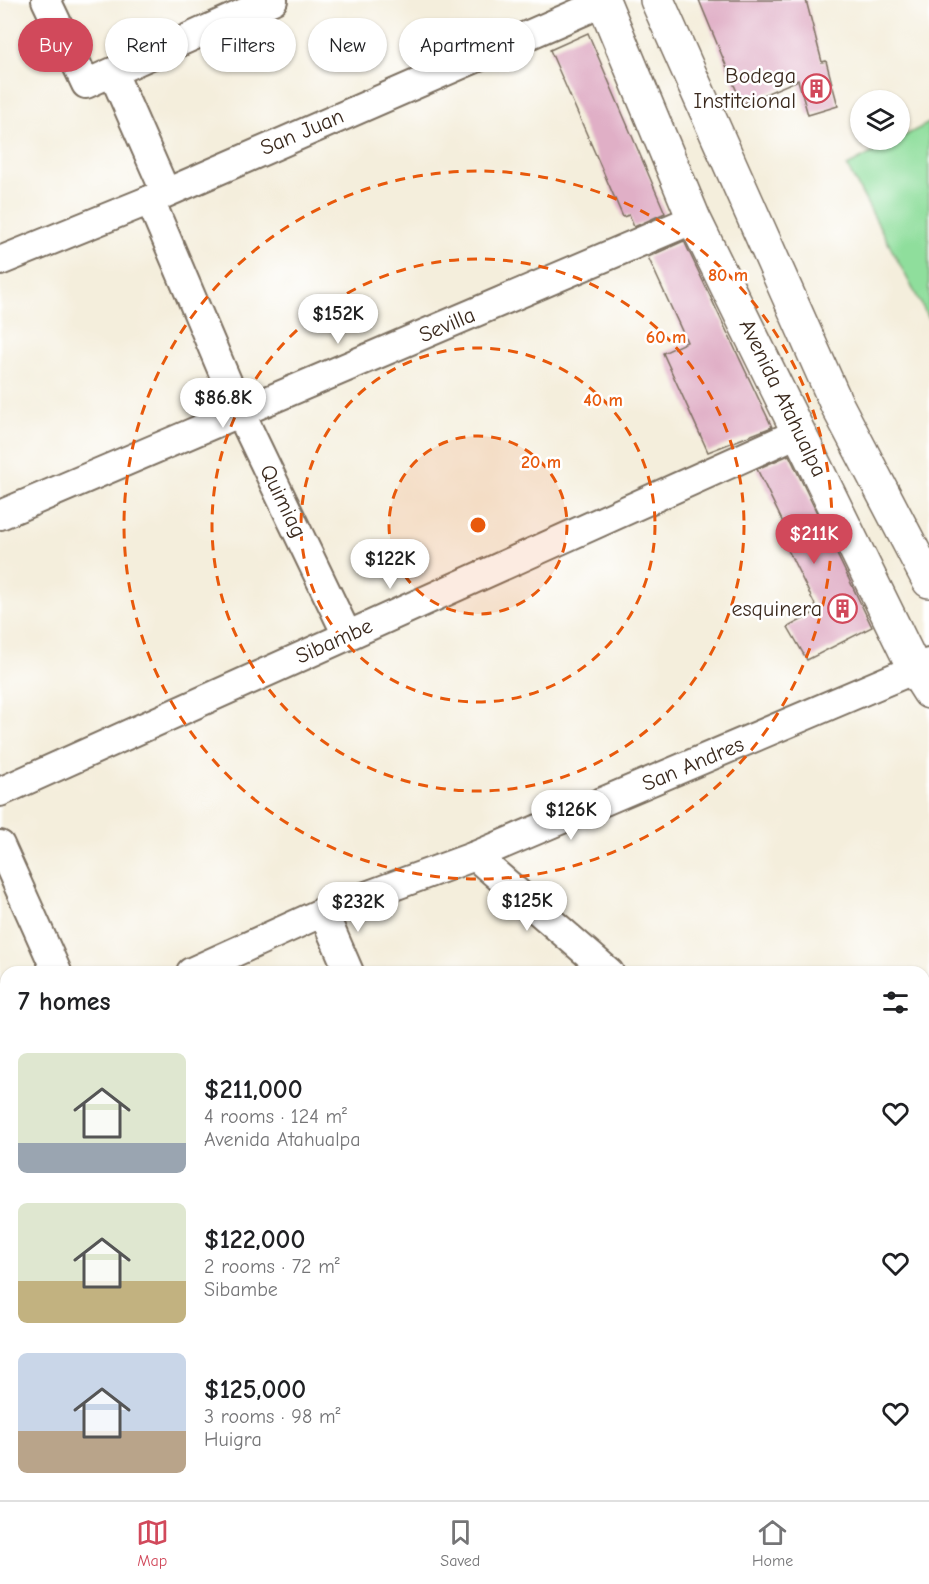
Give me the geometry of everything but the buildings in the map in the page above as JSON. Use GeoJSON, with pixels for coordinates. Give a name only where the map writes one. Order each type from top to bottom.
{"type":"FeatureCollection","features":[{"type":"Feature","properties":{"kind":"main road","name":"Avenida Atahualpa"},"geometry":{"type":"LineString","coordinates":[[657,0],[837,405],[929,581]]}},
{"type":"Feature","properties":{"kind":"main road","name":"Avenida Atahualpa"},"geometry":{"type":"LineString","coordinates":[[603,1],[694,219],[924,675]]}},
{"type":"Feature","properties":{"kind":"street"},"geometry":{"type":"LineString","coordinates":[[46,0],[86,84],[273,0]]}},
{"type":"Feature","properties":{"kind":"street","name":"San Juan"},"geometry":{"type":"LineString","coordinates":[[0,261],[158,196],[603,1]]}},
{"type":"Feature","properties":{"kind":"street","name":"Quimiag"},"geometry":{"type":"LineString","coordinates":[[113,73],[240,412],[347,635]]}},
{"type":"Feature","properties":{"kind":"street","name":"Sevilla"},"geometry":{"type":"LineString","coordinates":[[0,515],[694,219]]}},
{"type":"Feature","properties":{"kind":"street","name":"Sibambe"},"geometry":{"type":"LineString","coordinates":[[0,792],[800,432]]}},
{"type":"Feature","properties":{"kind":"street","name":"San Andres"},"geometry":{"type":"LineString","coordinates":[[204,966],[323,912],[475,856],[924,675]]}},
{"type":"Feature","properties":{"kind":"street"},"geometry":{"type":"LineString","coordinates":[[0,845],[54,966]]}},
{"type":"Feature","properties":{"kind":"street"},"geometry":{"type":"LineString","coordinates":[[475,856],[602,966]]}},
{"type":"Feature","properties":{"kind":"street"},"geometry":{"type":"LineString","coordinates":[[323,912],[346,966]]}},
{"type":"Feature","properties":{"kind":"green space"},"geometry":{"type":"Polygon","coordinates":[[[929,123],[929,319],[847,166],[878,150],[910,150],[910,133],[929,123]]]}},
{"type":"Feature","properties":{"kind":"place","name":"Bodega Institcional"},"geometry":{"type":"Point","coordinates":[817,89]}},
{"type":"Feature","properties":{"kind":"place","name":"esquinera"},"geometry":{"type":"Point","coordinates":[843,609]}}]}
